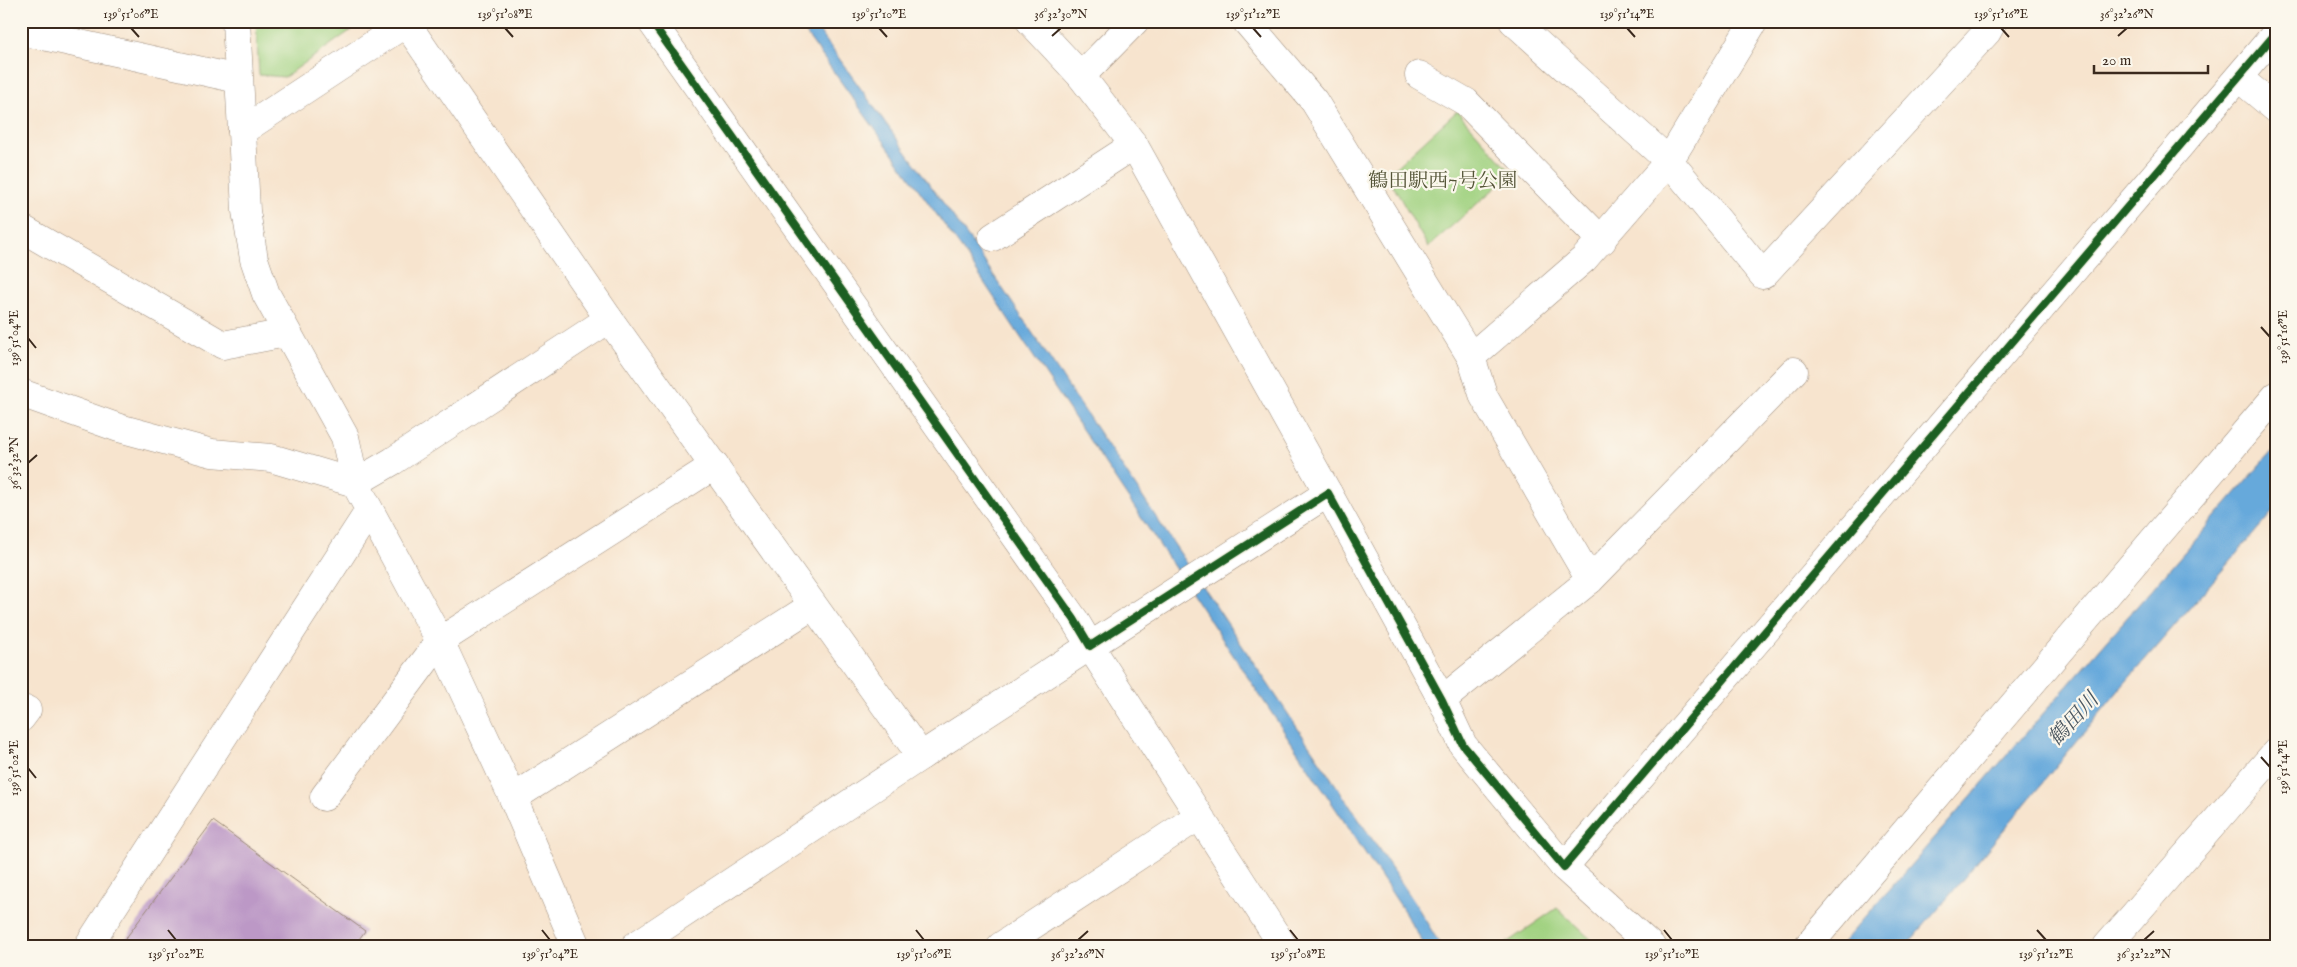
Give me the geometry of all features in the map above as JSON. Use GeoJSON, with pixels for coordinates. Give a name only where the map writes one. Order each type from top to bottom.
{"type":"FeatureCollection","features":[{"type":"Feature","properties":{"kind":"street"},"geometry":{"type":"LineString","coordinates":[[236,21],[246,211],[254,259],[266,294],[344,437],[355,483],[440,641],[513,798],[576,946]]}},
{"type":"Feature","properties":{"kind":"street"},"geometry":{"type":"LineString","coordinates":[[651,21],[1074,619],[1283,946]]}},
{"type":"Feature","properties":{"kind":"street"},"geometry":{"type":"LineString","coordinates":[[1030,21],[1080,76],[1134,145],[1442,700],[1463,745],[1564,867],[1650,946]]}},
{"type":"Feature","properties":{"kind":"street"},"geometry":{"type":"LineString","coordinates":[[1080,76],[1135,21]]}},
{"type":"Feature","properties":{"kind":"street"},"geometry":{"type":"LineString","coordinates":[[1246,21],[1314,101],[1471,357],[1484,397],[1590,580]]}},
{"type":"Feature","properties":{"kind":"street"},"geometry":{"type":"LineString","coordinates":[[1514,21],[1669,161],[1763,275],[1987,32],[1993,21]]}},
{"type":"Feature","properties":{"kind":"street"},"geometry":{"type":"LineString","coordinates":[[1471,357],[1584,259],[1602,241],[1669,161],[1754,21]]}},
{"type":"Feature","properties":{"kind":"street"},"geometry":{"type":"LineString","coordinates":[[242,131],[407,22],[609,318],[715,465],[812,606],[922,756]]}},
{"type":"Feature","properties":{"kind":"street"},"geometry":{"type":"LineString","coordinates":[[21,31],[238,79]]}},
{"type":"Feature","properties":{"kind":"street"},"geometry":{"type":"LineString","coordinates":[[1564,867],[2276,33]]}},
{"type":"Feature","properties":{"kind":"street"},"geometry":{"type":"LineString","coordinates":[[1419,75],[1466,102],[1602,241]]}},
{"type":"Feature","properties":{"kind":"street"},"geometry":{"type":"LineString","coordinates":[[2239,78],[2276,109]]}},
{"type":"Feature","properties":{"kind":"street"},"geometry":{"type":"LineString","coordinates":[[993,237],[1134,145]]}},
{"type":"Feature","properties":{"kind":"street"},"geometry":{"type":"LineString","coordinates":[[21,228],[223,345],[286,333]]}},
{"type":"Feature","properties":{"kind":"street"},"geometry":{"type":"LineString","coordinates":[[21,393],[119,428],[212,453],[271,458],[355,483],[393,462],[609,318]]}},
{"type":"Feature","properties":{"kind":"street"},"geometry":{"type":"LineString","coordinates":[[1442,700],[1590,580],[1794,371]]}},
{"type":"Feature","properties":{"kind":"street"},"geometry":{"type":"LineString","coordinates":[[1808,946],[2276,396]]}},
{"type":"Feature","properties":{"kind":"street"},"geometry":{"type":"LineString","coordinates":[[324,797],[440,641],[715,465]]}},
{"type":"Feature","properties":{"kind":"street"},"geometry":{"type":"LineString","coordinates":[[635,946],[1090,646],[1328,493]]}},
{"type":"Feature","properties":{"kind":"street"},"geometry":{"type":"LineString","coordinates":[[88,946],[369,511]]}},
{"type":"Feature","properties":{"kind":"street"},"geometry":{"type":"LineString","coordinates":[[513,798],[812,606]]}},
{"type":"Feature","properties":{"kind":"street"},"geometry":{"type":"LineString","coordinates":[[2107,946],[2276,752]]}},
{"type":"Feature","properties":{"kind":"street"},"geometry":{"type":"LineString","coordinates":[[1001,946],[1199,816]]}},
{"type":"Feature","properties":{"kind":"green space"},"geometry":{"type":"Polygon","coordinates":[[[256,21],[364,21],[285,77],[259,75],[256,21]]]}},
{"type":"Feature","properties":{"kind":"green space","name":"鶴田駅西7号公園"},"geometry":{"type":"Polygon","coordinates":[[[1457,111],[1512,173],[1428,247],[1387,175],[1457,111]]]}},
{"type":"Feature","properties":{"kind":"green space"},"geometry":{"type":"Polygon","coordinates":[[[1557,908],[1598,946],[1502,946],[1557,908]]]}},
{"type":"Feature","properties":{"kind":"water"},"geometry":{"type":"Polygon","coordinates":[[[797,21],[812,21],[970,240],[1415,903],[1441,946],[1425,946],[1404,911],[963,251],[797,21]]]}},
{"type":"Feature","properties":{"kind":"water","name":"鶴田川"},"geometry":{"type":"Polygon","coordinates":[[[2276,447],[2276,508],[2124,684],[1906,946],[1840,946],[2276,447]]]}},
{"type":"Feature","properties":{"kind":"building"},"geometry":{"type":"Polygon","coordinates":[[[213,821],[365,931],[354,946],[120,946],[213,821]]]}},
{"type":"Feature","properties":{"kind":"cycle path"},"geometry":{"type":"LineString","coordinates":[[651,21],[1074,619],[1090,646],[1328,493],[1442,700],[1463,745],[1564,867],[2276,33]]}}]}
